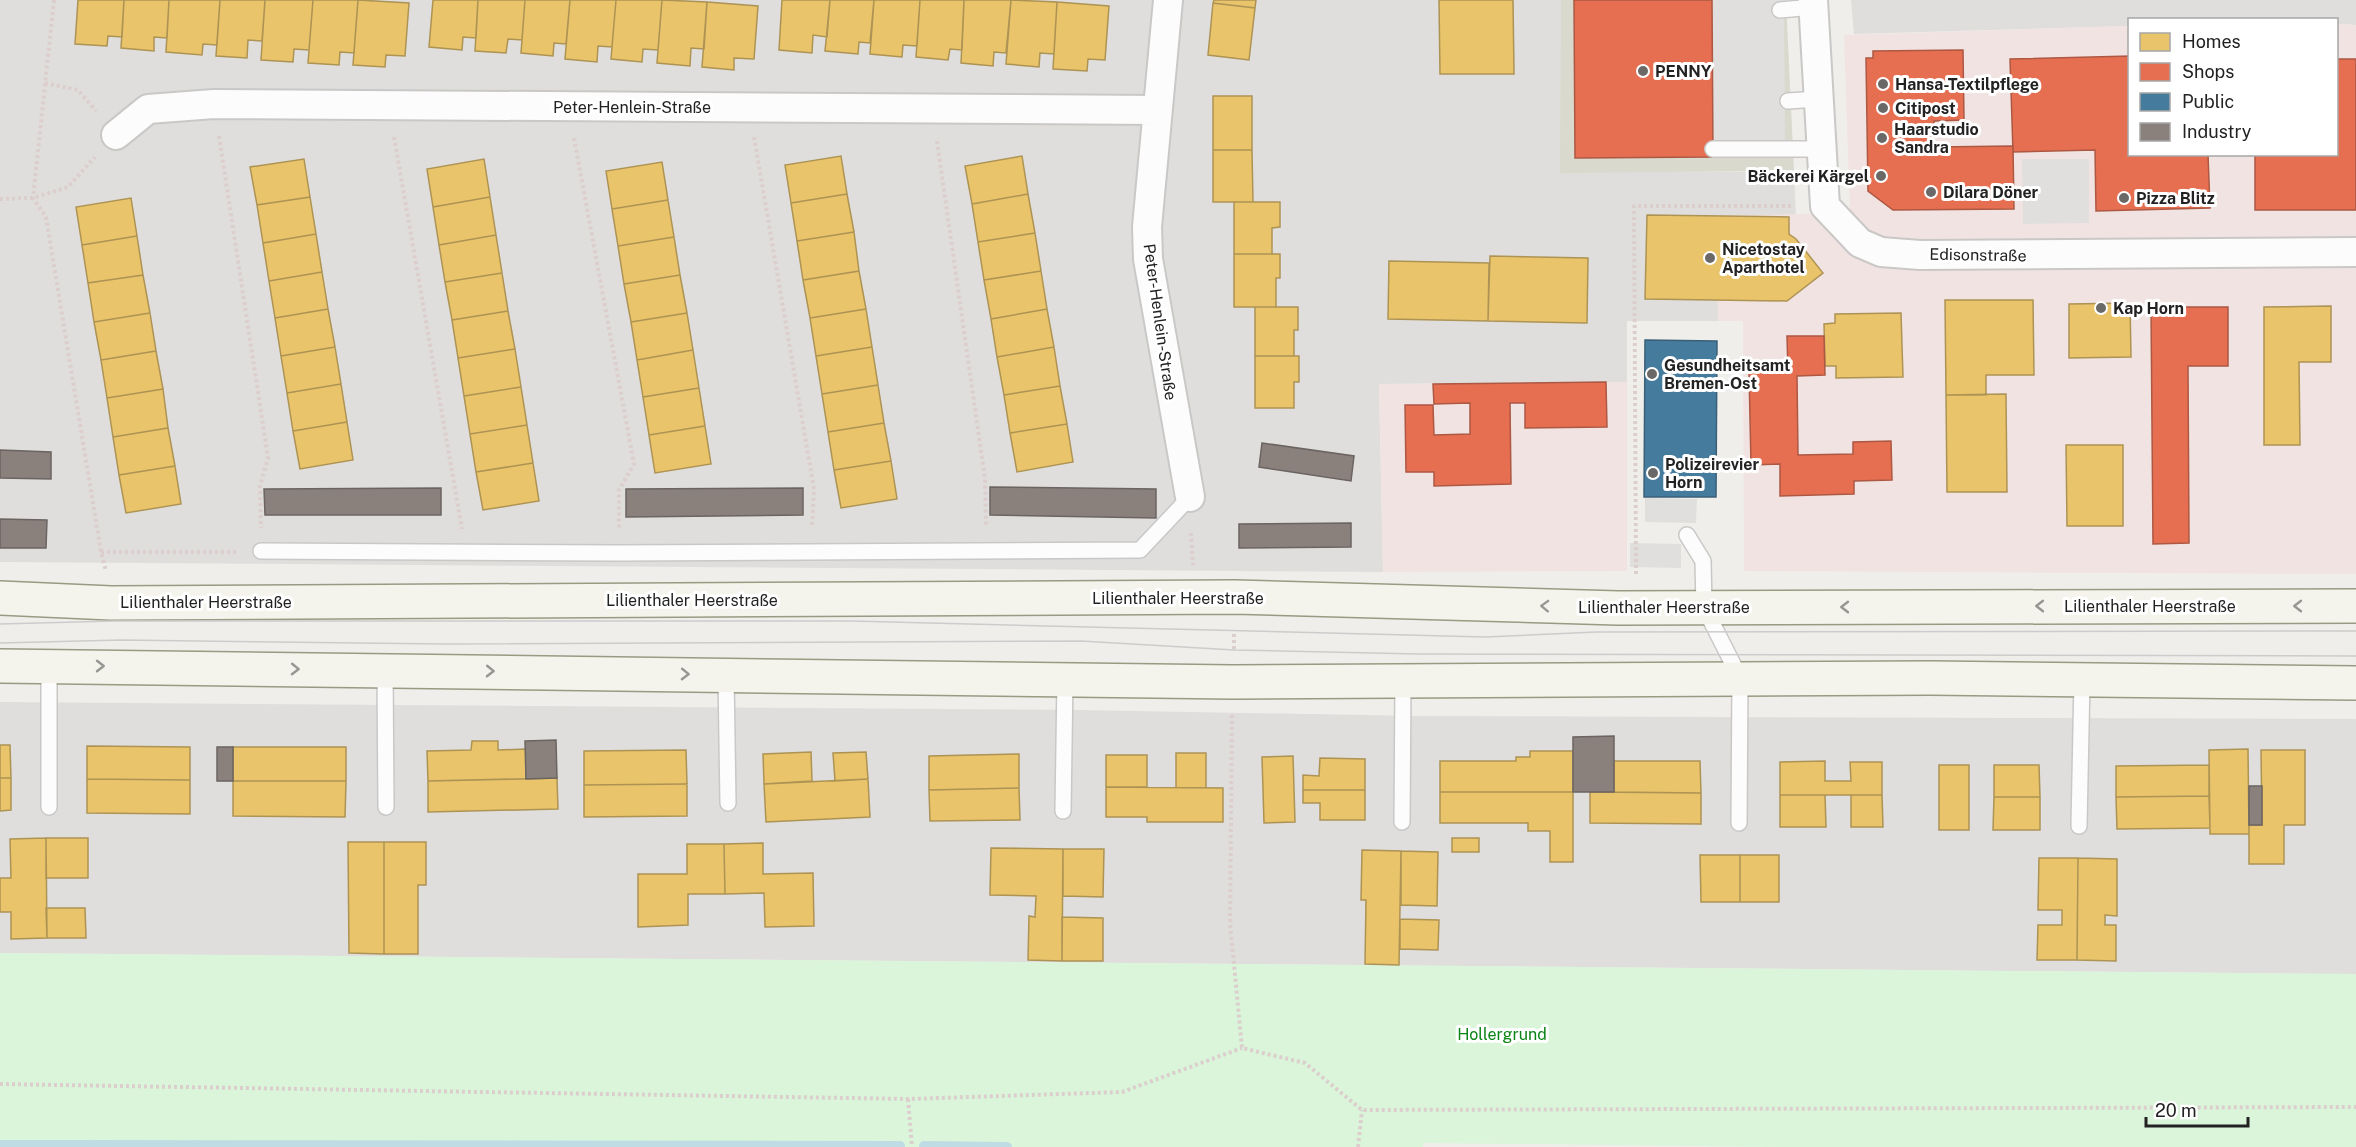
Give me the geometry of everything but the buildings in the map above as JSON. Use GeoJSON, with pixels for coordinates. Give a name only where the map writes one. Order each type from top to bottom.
{"type":"FeatureCollection","features":[{"type":"Feature","properties":{"kind":"main road","name":"Lilienthaler Heerstraße"},"geometry":{"type":"LineString","coordinates":[[0,598],[111,603],[1235,597],[1618,608],[2356,606]]}},
{"type":"Feature","properties":{"kind":"main road"},"geometry":{"type":"LineString","coordinates":[[0,666],[1065,679],[1740,678],[2356,683]]}},
{"type":"Feature","properties":{"kind":"street","name":"Peter-Henlein-Straße"},"geometry":{"type":"LineString","coordinates":[[1168,0],[1147,227],[1148,259],[1190,496]]}},
{"type":"Feature","properties":{"kind":"street"},"geometry":{"type":"LineString","coordinates":[[1813,3],[1826,206]]}},
{"type":"Feature","properties":{"kind":"street","name":"Peter-Henlein-Straße"},"geometry":{"type":"LineString","coordinates":[[116,135],[147,109],[214,104],[389,107],[933,107],[1157,110]]}},
{"type":"Feature","properties":{"kind":"street","name":"Edisonstraße"},"geometry":{"type":"LineString","coordinates":[[1826,206],[1860,243],[1881,252],[2048,256],[2356,252]]}},
{"type":"Feature","properties":{"kind":"lane"},"geometry":{"type":"LineString","coordinates":[[1780,9],[1813,3]]}},
{"type":"Feature","properties":{"kind":"lane"},"geometry":{"type":"LineString","coordinates":[[1788,100],[1818,99]]}},
{"type":"Feature","properties":{"kind":"lane"},"geometry":{"type":"LineString","coordinates":[[1713,149],[1821,149]]}},
{"type":"Feature","properties":{"kind":"lane"},"geometry":{"type":"LineString","coordinates":[[261,552],[618,553],[987,549],[1140,550],[1190,496]]}},
{"type":"Feature","properties":{"kind":"lane"},"geometry":{"type":"LineString","coordinates":[[1687,535],[1703,561],[1704,607],[1740,678],[1739,823]]}},
{"type":"Feature","properties":{"kind":"lane"},"geometry":{"type":"LineString","coordinates":[[49,666],[49,807]]}},
{"type":"Feature","properties":{"kind":"lane"},"geometry":{"type":"LineString","coordinates":[[385,670],[386,807]]}},
{"type":"Feature","properties":{"kind":"lane"},"geometry":{"type":"LineString","coordinates":[[726,675],[728,803]]}},
{"type":"Feature","properties":{"kind":"lane"},"geometry":{"type":"LineString","coordinates":[[1063,811],[1065,679]]}},
{"type":"Feature","properties":{"kind":"lane"},"geometry":{"type":"LineString","coordinates":[[1402,822],[1403,680]]}},
{"type":"Feature","properties":{"kind":"lane"},"geometry":{"type":"LineString","coordinates":[[2079,826],[2082,680]]}},
{"type":"Feature","properties":{"kind":"path"},"geometry":{"type":"LineString","coordinates":[[54,0],[33,198],[46,217],[101,552],[261,552],[260,486],[268,458],[214,104]]}},
{"type":"Feature","properties":{"kind":"path"},"geometry":{"type":"LineString","coordinates":[[0,199],[33,198],[68,187],[116,135],[78,90],[45,83]]}},
{"type":"Feature","properties":{"kind":"path"},"geometry":{"type":"LineString","coordinates":[[389,107],[465,551]]}},
{"type":"Feature","properties":{"kind":"path"},"geometry":{"type":"LineString","coordinates":[[569,107],[634,464],[619,490],[618,553]]}},
{"type":"Feature","properties":{"kind":"path"},"geometry":{"type":"LineString","coordinates":[[749,107],[814,489],[810,551]]}},
{"type":"Feature","properties":{"kind":"path"},"geometry":{"type":"LineString","coordinates":[[933,107],[985,479],[987,549]]}},
{"type":"Feature","properties":{"kind":"path"},"geometry":{"type":"LineString","coordinates":[[1636,578],[1634,206],[1826,206]]}},
{"type":"Feature","properties":{"kind":"path"},"geometry":{"type":"LineString","coordinates":[[1233,658],[1234,625]]}},
{"type":"Feature","properties":{"kind":"path"},"geometry":{"type":"LineString","coordinates":[[1232,712],[1230,923],[1242,1048]]}},
{"type":"Feature","properties":{"kind":"path"},"geometry":{"type":"LineString","coordinates":[[0,1084],[908,1099],[1122,1092],[1242,1048],[1305,1063],[1362,1110],[2356,1107]]}},
{"type":"Feature","properties":{"kind":"path"},"geometry":{"type":"LineString","coordinates":[[908,1099],[912,1147]]}},
{"type":"Feature","properties":{"kind":"path"},"geometry":{"type":"LineString","coordinates":[[1358,1147],[1362,1110]]}},
{"type":"Feature","properties":{"kind":"shaded area"},"geometry":{"type":"Polygon","coordinates":[[[0,0],[1562,0],[1561,172],[1794,172],[1796,216],[1717,217],[1718,321],[1627,321],[1627,382],[1379,384],[1383,572],[0,562],[0,0]]]}},
{"type":"Feature","properties":{"kind":"shaded area"},"geometry":{"type":"Polygon","coordinates":[[[1561,0],[1786,0],[1794,171],[1560,173],[1561,0]]]}},
{"type":"Feature","properties":{"kind":"shaded area"},"geometry":{"type":"Polygon","coordinates":[[[1712,0],[1784,0],[1785,141],[1713,141],[1712,0]]]}},
{"type":"Feature","properties":{"kind":"shaded area"},"geometry":{"type":"Polygon","coordinates":[[[1851,0],[2356,0],[2356,25],[2338,24],[2338,18],[2128,18],[2128,26],[1854,34],[1851,0]]]}},
{"type":"Feature","properties":{"kind":"shaded area"},"geometry":{"type":"Polygon","coordinates":[[[2338,24],[2356,25],[2356,574],[1744,571],[1743,321],[1718,321],[1717,216],[1850,213],[1844,35],[2128,26],[2128,156],[2338,156],[2338,24]]]}},
{"type":"Feature","properties":{"kind":"shaded area"},"geometry":{"type":"Polygon","coordinates":[[[2022,159],[2089,159],[2089,223],[2023,224],[2022,159]]]}},
{"type":"Feature","properties":{"kind":"shaded area"},"geometry":{"type":"Polygon","coordinates":[[[1627,382],[1627,571],[1383,572],[1379,384],[1627,382]]]}},
{"type":"Feature","properties":{"kind":"shaded area"},"geometry":{"type":"Polygon","coordinates":[[[1645,498],[1697,499],[1696,523],[1645,522],[1645,498]]]}},
{"type":"Feature","properties":{"kind":"shaded area"},"geometry":{"type":"Polygon","coordinates":[[[1630,543],[1681,544],[1681,568],[1630,567],[1630,543]]]}},
{"type":"Feature","properties":{"kind":"shaded area"},"geometry":{"type":"Polygon","coordinates":[[[0,702],[1079,710],[1419,716],[2356,719],[2356,974],[0,953],[0,702]]]}},
{"type":"Feature","properties":{"kind":"green space","name":"Hollergrund"},"geometry":{"type":"Polygon","coordinates":[[[0,953],[2356,974],[2356,1147],[1786,1147],[1424,1143],[1423,1147],[0,1147],[0,953]]]}},
{"type":"Feature","properties":{"kind":"waterway"},"geometry":{"type":"LineString","coordinates":[[0,1145],[900,1146]]}},
{"type":"Feature","properties":{"kind":"waterway"},"geometry":{"type":"LineString","coordinates":[[924,1146],[1007,1147]]}},
{"type":"Feature","properties":{"kind":"tram line"},"geometry":{"type":"LineString","coordinates":[[0,624],[114,621],[851,621],[1485,637],[1596,632],[2356,631]]}},
{"type":"Feature","properties":{"kind":"tram line"},"geometry":{"type":"LineString","coordinates":[[0,643],[121,640],[443,644],[1081,641],[1234,650],[1419,654],[2356,656]]}},
{"type":"Feature","properties":{"kind":"place","name":"PENNY"},"geometry":{"type":"Point","coordinates":[1643,71]}},
{"type":"Feature","properties":{"kind":"place","name":"Hansa-Textilpflege"},"geometry":{"type":"Point","coordinates":[1883,84]}},
{"type":"Feature","properties":{"kind":"place","name":"Citipost"},"geometry":{"type":"Point","coordinates":[1883,108]}},
{"type":"Feature","properties":{"kind":"place","name":"Haarstudio Sandra"},"geometry":{"type":"Point","coordinates":[1882,138]}},
{"type":"Feature","properties":{"kind":"place","name":"Bäckerei Kärgel"},"geometry":{"type":"Point","coordinates":[1881,176]}},
{"type":"Feature","properties":{"kind":"place","name":"Dilara Döner"},"geometry":{"type":"Point","coordinates":[1931,192]}},
{"type":"Feature","properties":{"kind":"place","name":"Pizza Blitz"},"geometry":{"type":"Point","coordinates":[2124,198]}},
{"type":"Feature","properties":{"kind":"place","name":"Nicetostay Aparthotel"},"geometry":{"type":"Point","coordinates":[1710,258]}},
{"type":"Feature","properties":{"kind":"place","name":"Kap Horn"},"geometry":{"type":"Point","coordinates":[2101,308]}},
{"type":"Feature","properties":{"kind":"place","name":"Gesundheitsamt Bremen-Ost"},"geometry":{"type":"Point","coordinates":[1652,374]}},
{"type":"Feature","properties":{"kind":"place","name":"Polizeirevier Horn"},"geometry":{"type":"Point","coordinates":[1653,473]}}]}
